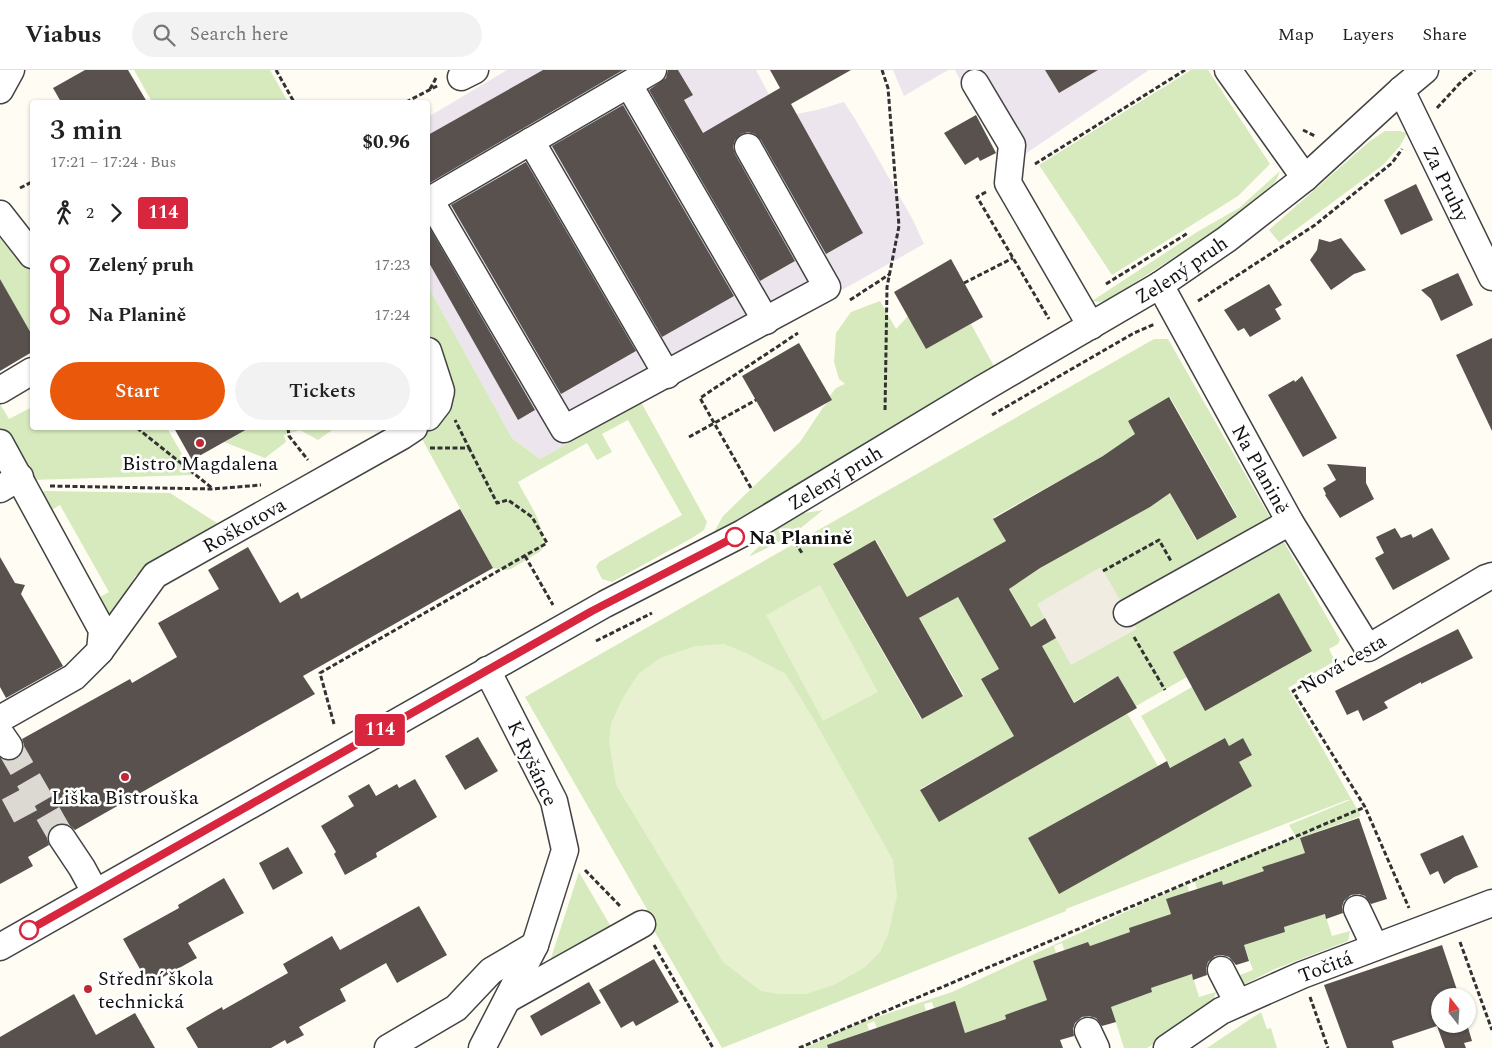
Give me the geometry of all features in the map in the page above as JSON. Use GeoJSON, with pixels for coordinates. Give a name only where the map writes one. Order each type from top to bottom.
{"type":"FeatureCollection","features":[{"type":"Feature","properties":{"kind":"street"},"geometry":{"type":"LineString","coordinates":[[0,90],[11,70]]}},
{"type":"Feature","properties":{"kind":"street"},"geometry":{"type":"LineString","coordinates":[[653,70],[430,200],[564,430],[827,287],[748,147]]}},
{"type":"Feature","properties":{"kind":"street"},"geometry":{"type":"LineString","coordinates":[[1228,70],[1304,178]]}},
{"type":"Feature","properties":{"kind":"street","name":"Zelený pruh"},"geometry":{"type":"LineString","coordinates":[[0,947],[605,604],[743,533],[1160,285],[1227,239],[1304,178],[1425,70]]}},
{"type":"Feature","properties":{"kind":"street"},"geometry":{"type":"LineString","coordinates":[[976,83],[1012,145],[1008,182],[1091,326]]}},
{"type":"Feature","properties":{"kind":"street"},"geometry":{"type":"LineString","coordinates":[[628,85],[766,321]]}},
{"type":"Feature","properties":{"kind":"street","name":"Za Pruhy"},"geometry":{"type":"LineString","coordinates":[[1401,90],[1492,277]]}},
{"type":"Feature","properties":{"kind":"street"},"geometry":{"type":"LineString","coordinates":[[531,141],[667,375]]}},
{"type":"Feature","properties":{"kind":"street"},"geometry":{"type":"LineString","coordinates":[[0,214],[30,252]]}},
{"type":"Feature","properties":{"kind":"street","name":"Na Planině"},"geometry":{"type":"LineString","coordinates":[[1160,285],[1290,522],[1368,648]]}},
{"type":"Feature","properties":{"kind":"street"},"geometry":{"type":"LineString","coordinates":[[430,358],[440,391],[438,404],[430,414]]}},
{"type":"Feature","properties":{"kind":"street"},"geometry":{"type":"LineString","coordinates":[[0,390],[30,372]]}},
{"type":"Feature","properties":{"kind":"street","name":"Roškotova"},"geometry":{"type":"LineString","coordinates":[[0,719],[74,677],[100,651],[155,575],[411,430]]}},
{"type":"Feature","properties":{"kind":"street"},"geometry":{"type":"LineString","coordinates":[[0,443],[15,484],[102,630],[100,651]]}},
{"type":"Feature","properties":{"kind":"street"},"geometry":{"type":"LineString","coordinates":[[1129,623],[1183,581],[1290,522]]}},
{"type":"Feature","properties":{"kind":"street","name":"Nová cesta"},"geometry":{"type":"LineString","coordinates":[[1368,648],[1492,576]]}},
{"type":"Feature","properties":{"kind":"street","name":"K Ryšánce"},"geometry":{"type":"LineString","coordinates":[[482,1048],[535,945],[565,850],[554,801],[487,670]]}},
{"type":"Feature","properties":{"kind":"street"},"geometry":{"type":"LineString","coordinates":[[62,838],[95,892]]}},
{"type":"Feature","properties":{"kind":"street","name":"Točitá"},"geometry":{"type":"LineString","coordinates":[[1166,1048],[1221,1011],[1302,975],[1492,903]]}},
{"type":"Feature","properties":{"kind":"street"},"geometry":{"type":"LineString","coordinates":[[1357,909],[1375,948]]}},
{"type":"Feature","properties":{"kind":"street"},"geometry":{"type":"LineString","coordinates":[[456,1008],[504,1007],[642,924]]}},
{"type":"Feature","properties":{"kind":"street"},"geometry":{"type":"LineString","coordinates":[[388,1048],[456,1008],[491,971],[535,945]]}},
{"type":"Feature","properties":{"kind":"street"},"geometry":{"type":"LineString","coordinates":[[1221,970],[1238,1004]]}},
{"type":"Feature","properties":{"kind":"path"},"geometry":{"type":"LineString","coordinates":[[276,70],[293,100]]}},
{"type":"Feature","properties":{"kind":"path"},"geometry":{"type":"LineString","coordinates":[[882,70],[888,88],[899,226],[888,287],[886,412]]}},
{"type":"Feature","properties":{"kind":"path"},"geometry":{"type":"LineString","coordinates":[[1028,168],[1185,70]]}},
{"type":"Feature","properties":{"kind":"path"},"geometry":{"type":"LineString","coordinates":[[410,100],[468,73]]}},
{"type":"Feature","properties":{"kind":"path"},"geometry":{"type":"LineString","coordinates":[[1301,128],[1315,136]]}},
{"type":"Feature","properties":{"kind":"path"},"geometry":{"type":"LineString","coordinates":[[1288,156],[1319,133]]}},
{"type":"Feature","properties":{"kind":"path"},"geometry":{"type":"LineString","coordinates":[[20,188],[30,183]]}},
{"type":"Feature","properties":{"kind":"path"},"geometry":{"type":"LineString","coordinates":[[1106,284],[1190,231]]}},
{"type":"Feature","properties":{"kind":"path"},"geometry":{"type":"LineString","coordinates":[[964,283],[1013,258],[1049,319]]}},
{"type":"Feature","properties":{"kind":"path"},"geometry":{"type":"LineString","coordinates":[[849,300],[890,274]]}},
{"type":"Feature","properties":{"kind":"path"},"geometry":{"type":"LineString","coordinates":[[751,488],[700,398],[799,333]]}},
{"type":"Feature","properties":{"kind":"path"},"geometry":{"type":"LineString","coordinates":[[689,437],[756,400]]}},
{"type":"Feature","properties":{"kind":"path"},"geometry":{"type":"LineString","coordinates":[[139,430],[212,489]]}},
{"type":"Feature","properties":{"kind":"path"},"geometry":{"type":"LineString","coordinates":[[288,430],[289,436],[324,480]]}},
{"type":"Feature","properties":{"kind":"path"},"geometry":{"type":"LineString","coordinates":[[334,724],[320,673],[547,543],[532,517],[508,500],[497,503],[470,448]]}},
{"type":"Feature","properties":{"kind":"path"},"geometry":{"type":"LineString","coordinates":[[15,484],[212,489],[268,484]]}},
{"type":"Feature","properties":{"kind":"path"},"geometry":{"type":"LineString","coordinates":[[791,536],[802,554]]}},
{"type":"Feature","properties":{"kind":"path"},"geometry":{"type":"LineString","coordinates":[[1103,571],[1159,540],[1183,581]]}},
{"type":"Feature","properties":{"kind":"path"},"geometry":{"type":"LineString","coordinates":[[525,556],[551,601]]}},
{"type":"Feature","properties":{"kind":"path"},"geometry":{"type":"LineString","coordinates":[[594,642],[652,613]]}},
{"type":"Feature","properties":{"kind":"path"},"geometry":{"type":"LineString","coordinates":[[1129,623],[1165,690]]}},
{"type":"Feature","properties":{"kind":"path","name":"Nová cesta"},"geometry":{"type":"LineString","coordinates":[[1365,807],[1294,691],[1368,648]]}},
{"type":"Feature","properties":{"kind":"path"},"geometry":{"type":"LineString","coordinates":[[799,1048],[1365,807],[1419,931]]}},
{"type":"Feature","properties":{"kind":"path"},"geometry":{"type":"LineString","coordinates":[[1452,919],[1492,1030]]}},
{"type":"Feature","properties":{"kind":"path"},"geometry":{"type":"LineString","coordinates":[[1302,975],[1328,1048]]}},
{"type":"Feature","properties":{"kind":"shaded area"},"geometry":{"type":"Polygon","coordinates":[[[507,70],[756,70],[781,117],[817,110],[844,102],[913,220],[924,244],[540,459],[512,438],[430,290],[430,116],[507,70]]]}},
{"type":"Feature","properties":{"kind":"shaded area"},"geometry":{"type":"Polygon","coordinates":[[[893,70],[948,70],[904,96],[893,70]]]}},
{"type":"Feature","properties":{"kind":"shaded area"},"geometry":{"type":"Polygon","coordinates":[[[955,70],[1149,70],[1015,161],[1006,164],[955,70]]]}},
{"type":"Feature","properties":{"kind":"shaded area"},"geometry":{"type":"Polygon","coordinates":[[[1101,567],[1137,629],[1071,665],[1037,604],[1101,567]]]}},
{"type":"Feature","properties":{"kind":"green space"},"geometry":{"type":"Polygon","coordinates":[[[134,70],[270,70],[287,100],[151,100],[134,70]]]}},
{"type":"Feature","properties":{"kind":"green space"},"geometry":{"type":"Polygon","coordinates":[[[1191,70],[1208,70],[1270,164],[1238,196],[1112,275],[1039,165],[1191,70]]]}},
{"type":"Feature","properties":{"kind":"green space"},"geometry":{"type":"Polygon","coordinates":[[[1385,131],[1407,133],[1400,146],[1383,165],[1279,242],[1269,230],[1370,141],[1385,131]]]}},
{"type":"Feature","properties":{"kind":"green space"},"geometry":{"type":"Polygon","coordinates":[[[1280,171],[1272,186],[1211,234],[1109,299],[1100,302],[1092,301],[1197,232],[1239,208],[1280,171]]]}},
{"type":"Feature","properties":{"kind":"green space"},"geometry":{"type":"Polygon","coordinates":[[[0,221],[30,260],[30,332],[0,279],[0,221]]]}},
{"type":"Feature","properties":{"kind":"green space"},"geometry":{"type":"Polygon","coordinates":[[[430,290],[512,438],[540,459],[641,402],[707,522],[704,530],[612,582],[602,579],[596,567],[599,562],[682,515],[628,420],[602,434],[612,452],[597,460],[587,443],[518,482],[540,525],[543,535],[541,551],[511,569],[493,568],[422,439],[428,430],[430,430],[430,427],[449,399],[452,386],[448,369],[431,340],[430,290]]]}},
{"type":"Feature","properties":{"kind":"green space"},"geometry":{"type":"Polygon","coordinates":[[[880,301],[896,329],[908,316],[926,349],[971,324],[996,370],[713,534],[723,516],[800,442],[824,406],[831,400],[829,397],[836,388],[845,384],[839,379],[834,362],[836,333],[851,312],[880,301]]]}},
{"type":"Feature","properties":{"kind":"green space"},"geometry":{"type":"Polygon","coordinates":[[[1154,339],[1168,339],[1340,640],[1338,644],[1329,649],[1335,661],[1288,688],[1361,816],[1300,838],[1305,853],[1263,867],[1264,871],[1223,885],[1222,881],[1197,889],[1195,882],[1187,885],[1189,892],[1171,914],[1130,928],[1130,932],[1090,946],[1088,942],[1064,950],[1062,943],[1054,946],[1056,953],[1033,961],[1047,1000],[1005,1015],[1006,1019],[965,1033],[955,1002],[934,1008],[932,1002],[924,1004],[926,1011],[877,1028],[874,1021],[867,1024],[869,1030],[845,1039],[830,1048],[805,1048],[859,1023],[952,992],[1257,851],[1296,837],[1289,825],[1350,800],[1066,909],[1066,911],[722,1048],[652,927],[652,918],[525,697],[1154,339]],[[1170,397],[1128,421],[1150,459],[1116,449],[994,517],[1006,541],[907,597],[876,540],[833,565],[921,719],[964,695],[919,618],[958,597],[999,669],[981,679],[1003,718],[1034,725],[920,789],[939,822],[1126,714],[1158,766],[1028,838],[1239,762],[1252,755],[1243,738],[1229,746],[1225,738],[1171,768],[1141,716],[1192,687],[1279,593],[1173,652],[1187,677],[1136,706],[1118,676],[1074,702],[1042,646],[1045,618],[1031,627],[1000,572],[1163,480],[1196,540],[1238,517],[1170,397]]]}},
{"type":"Feature","properties":{"kind":"green space"},"geometry":{"type":"Polygon","coordinates":[[[0,404],[9,419],[30,408],[30,430],[168,430],[194,475],[31,480],[25,475],[0,429],[0,404]]]}},
{"type":"Feature","properties":{"kind":"green space"},"geometry":{"type":"Polygon","coordinates":[[[245,430],[300,430],[284,435],[286,442],[265,458],[224,442],[245,430]]]}},
{"type":"Feature","properties":{"kind":"green space"},"geometry":{"type":"Polygon","coordinates":[[[300,430],[332,430],[318,440],[300,430]]]}},
{"type":"Feature","properties":{"kind":"green space"},"geometry":{"type":"Polygon","coordinates":[[[45,491],[170,493],[220,525],[135,576],[111,630],[93,601],[109,592],[60,505],[48,512],[41,493],[45,491]]]}},
{"type":"Feature","properties":{"kind":"green space"},"geometry":{"type":"Polygon","coordinates":[[[823,510],[791,536],[750,555],[792,515],[823,510]]]}},
{"type":"Feature","properties":{"kind":"green space"},"geometry":{"type":"Polygon","coordinates":[[[820,585],[878,692],[823,721],[766,615],[820,585]]]}},
{"type":"Feature","properties":{"kind":"green space"},"geometry":{"type":"Polygon","coordinates":[[[724,644],[786,674],[816,723],[893,860],[897,896],[888,935],[880,952],[864,968],[834,985],[806,994],[779,994],[761,991],[723,962],[616,785],[609,741],[611,723],[623,698],[638,674],[660,658],[695,646],[724,644]]]}},
{"type":"Feature","properties":{"kind":"green space"},"geometry":{"type":"Polygon","coordinates":[[[579,872],[614,932],[550,961],[579,872]]]}},
{"type":"Feature","properties":{"kind":"green space"},"geometry":{"type":"Polygon","coordinates":[[[1325,914],[1332,936],[1350,931],[1348,941],[1275,969],[1243,985],[1232,978],[1253,970],[1244,945],[1285,932],[1284,927],[1325,914]]]}},
{"type":"Feature","properties":{"kind":"green space"},"geometry":{"type":"Polygon","coordinates":[[[1192,974],[1199,997],[1216,992],[1211,1006],[1147,1048],[1124,1048],[1111,1007],[1152,992],[1151,988],[1192,974]]]}},
{"type":"Feature","properties":{"kind":"green space"},"geometry":{"type":"Polygon","coordinates":[[[1261,1012],[1267,1029],[1271,1028],[1277,1048],[1207,1048],[1261,1012]]]}},
{"type":"Feature","properties":{"kind":"building"},"geometry":{"type":"Polygon","coordinates":[[[85,70],[128,70],[146,100],[60,100],[53,88],[85,70]]]}},
{"type":"Feature","properties":{"kind":"building"},"geometry":{"type":"Polygon","coordinates":[[[543,70],[623,70],[430,183],[430,134],[543,70]]]}},
{"type":"Feature","properties":{"kind":"building"},"geometry":{"type":"Polygon","coordinates":[[[668,70],[678,70],[693,95],[684,100],[703,133],[780,88],[770,70],[851,70],[791,104],[863,233],[826,254],[761,140],[755,134],[748,132],[741,134],[735,140],[733,147],[735,154],[795,261],[760,281],[649,90],[666,78],[668,70]]]}},
{"type":"Feature","properties":{"kind":"building"},"geometry":{"type":"Polygon","coordinates":[[[1045,70],[1098,70],[1059,93],[1045,70]]]}},
{"type":"Feature","properties":{"kind":"building"},"geometry":{"type":"Polygon","coordinates":[[[623,105],[734,296],[662,337],[552,146],[623,105]]]}},
{"type":"Feature","properties":{"kind":"building"},"geometry":{"type":"Polygon","coordinates":[[[976,115],[996,153],[980,161],[978,157],[965,165],[944,133],[976,115]]]}},
{"type":"Feature","properties":{"kind":"building"},"geometry":{"type":"Polygon","coordinates":[[[526,162],[636,351],[561,394],[451,205],[526,162]]]}},
{"type":"Feature","properties":{"kind":"building"},"geometry":{"type":"Polygon","coordinates":[[[1416,184],[1433,220],[1401,235],[1384,200],[1416,184]]]}},
{"type":"Feature","properties":{"kind":"building"},"geometry":{"type":"Polygon","coordinates":[[[430,228],[535,410],[518,420],[430,265],[430,228]]]}},
{"type":"Feature","properties":{"kind":"building"},"geometry":{"type":"Polygon","coordinates":[[[1341,238],[1366,270],[1354,274],[1331,290],[1310,260],[1317,250],[1319,239],[1330,242],[1341,238]]]}},
{"type":"Feature","properties":{"kind":"building"},"geometry":{"type":"Polygon","coordinates":[[[951,259],[983,317],[926,349],[894,292],[951,259]]]}},
{"type":"Feature","properties":{"kind":"building"},"geometry":{"type":"Polygon","coordinates":[[[1458,273],[1473,305],[1441,321],[1431,299],[1421,290],[1458,273]]]}},
{"type":"Feature","properties":{"kind":"building"},"geometry":{"type":"Polygon","coordinates":[[[0,279],[30,332],[30,353],[0,371],[0,279]]]}},
{"type":"Feature","properties":{"kind":"building"},"geometry":{"type":"Polygon","coordinates":[[[1269,284],[1282,305],[1275,309],[1281,319],[1250,337],[1244,328],[1238,331],[1224,310],[1269,284]]]}},
{"type":"Feature","properties":{"kind":"building"},"geometry":{"type":"Polygon","coordinates":[[[1492,338],[1492,431],[1456,355],[1492,338]]]}},
{"type":"Feature","properties":{"kind":"building"},"geometry":{"type":"Polygon","coordinates":[[[799,343],[832,400],[774,432],[742,376],[799,343]]]}},
{"type":"Feature","properties":{"kind":"building"},"geometry":{"type":"Polygon","coordinates":[[[1302,376],[1337,438],[1303,457],[1268,395],[1294,380],[1295,382],[1302,376]]]}},
{"type":"Feature","properties":{"kind":"building"},"geometry":{"type":"Polygon","coordinates":[[[1169,397],[1237,517],[1197,540],[1170,493],[1150,507],[1040,568],[1009,589],[1031,627],[1045,618],[1056,638],[1042,646],[1074,703],[1118,676],[1137,708],[939,822],[920,790],[1014,736],[981,679],[999,669],[958,597],[919,618],[963,696],[922,719],[833,564],[875,540],[907,597],[1006,541],[993,519],[1103,456],[1135,434],[1128,421],[1169,397]]]}},
{"type":"Feature","properties":{"kind":"building"},"geometry":{"type":"Polygon","coordinates":[[[175,430],[245,430],[192,460],[175,430]]]}},
{"type":"Feature","properties":{"kind":"building"},"geometry":{"type":"Polygon","coordinates":[[[1327,464],[1366,467],[1366,483],[1374,499],[1340,518],[1325,495],[1323,488],[1336,480],[1327,464]]]}},
{"type":"Feature","properties":{"kind":"building"},"geometry":{"type":"Polygon","coordinates":[[[460,509],[493,568],[303,676],[315,694],[75,830],[68,824],[54,825],[48,832],[49,845],[28,857],[33,866],[0,884],[0,757],[10,761],[17,759],[23,752],[24,745],[22,739],[130,679],[132,683],[177,657],[158,623],[219,589],[208,570],[248,547],[280,603],[298,592],[301,599],[460,509]]]}},
{"type":"Feature","properties":{"kind":"building"},"geometry":{"type":"Polygon","coordinates":[[[1395,528],[1401,538],[1411,534],[1413,538],[1432,528],[1450,559],[1393,590],[1375,558],[1384,553],[1376,537],[1395,528]]]}},
{"type":"Feature","properties":{"kind":"building"},"geometry":{"type":"Polygon","coordinates":[[[0,557],[15,583],[25,585],[21,594],[63,666],[6,698],[0,687],[0,557]]]}},
{"type":"Feature","properties":{"kind":"building"},"geometry":{"type":"Polygon","coordinates":[[[1279,593],[1312,651],[1205,711],[1173,652],[1279,593]]]}},
{"type":"Feature","properties":{"kind":"building"},"geometry":{"type":"Polygon","coordinates":[[[1458,629],[1473,658],[1421,684],[1421,682],[1384,702],[1388,708],[1363,721],[1358,710],[1347,715],[1335,691],[1458,629]]]}},
{"type":"Feature","properties":{"kind":"building"},"geometry":{"type":"Polygon","coordinates":[[[478,737],[498,771],[465,790],[445,756],[478,737]]]}},
{"type":"Feature","properties":{"kind":"building"},"geometry":{"type":"Polygon","coordinates":[[[1225,738],[1229,746],[1243,738],[1252,755],[1239,762],[1252,786],[1059,894],[1028,838],[1167,761],[1170,768],[1225,738]]]}},
{"type":"Feature","properties":{"kind":"building"},"geometry":{"type":"Polygon","coordinates":[[[415,779],[437,817],[376,853],[377,857],[345,875],[334,854],[336,852],[321,826],[354,806],[348,796],[369,784],[376,796],[397,784],[399,788],[415,779]]]}},
{"type":"Feature","properties":{"kind":"building"},"geometry":{"type":"Polygon","coordinates":[[[1359,818],[1387,899],[1371,904],[1365,896],[1359,894],[1351,895],[1344,901],[1343,913],[1326,919],[1325,914],[1284,927],[1285,932],[1244,945],[1249,961],[1236,965],[1229,957],[1215,956],[1208,962],[1207,975],[1193,980],[1192,974],[1151,988],[1152,992],[1111,1007],[1116,1022],[1102,1026],[1096,1018],[1082,1017],[1075,1023],[1073,1029],[1074,1036],[1060,1040],[1063,1048],[828,1048],[827,1045],[955,1001],[965,1033],[1006,1019],[1005,1015],[1047,1000],[1033,961],[1088,942],[1090,946],[1130,932],[1129,928],[1171,914],[1166,899],[1222,881],[1223,885],[1264,871],[1262,867],[1305,853],[1300,838],[1359,818]]]}},
{"type":"Feature","properties":{"kind":"building"},"geometry":{"type":"Polygon","coordinates":[[[1463,835],[1478,867],[1454,877],[1444,884],[1438,871],[1430,875],[1420,854],[1463,835]]]}},
{"type":"Feature","properties":{"kind":"building"},"geometry":{"type":"Polygon","coordinates":[[[288,847],[303,873],[273,890],[259,863],[288,847]]]}},
{"type":"Feature","properties":{"kind":"building"},"geometry":{"type":"Polygon","coordinates":[[[224,878],[244,913],[188,943],[197,958],[149,985],[123,939],[179,908],[178,905],[224,878]]]}},
{"type":"Feature","properties":{"kind":"building"},"geometry":{"type":"Polygon","coordinates":[[[419,906],[447,955],[397,983],[386,963],[340,989],[346,1001],[299,1027],[304,1035],[287,1044],[285,1040],[271,1048],[198,1048],[186,1028],[222,1007],[223,1010],[288,973],[283,964],[332,936],[340,950],[419,906]]]}},
{"type":"Feature","properties":{"kind":"building"},"geometry":{"type":"Polygon","coordinates":[[[1442,945],[1456,988],[1431,988],[1431,1028],[1392,1041],[1394,1048],[1347,1048],[1324,985],[1442,945]]]}},
{"type":"Feature","properties":{"kind":"building"},"geometry":{"type":"Polygon","coordinates":[[[654,959],[679,1002],[636,1026],[633,1021],[621,1028],[599,990],[654,959]]]}},
{"type":"Feature","properties":{"kind":"building"},"geometry":{"type":"Polygon","coordinates":[[[589,982],[601,1003],[541,1036],[530,1016],[589,982]]]}},
{"type":"Feature","properties":{"kind":"building"},"geometry":{"type":"Polygon","coordinates":[[[74,994],[96,1035],[135,1013],[155,1048],[0,1048],[0,1037],[74,994]]]}},
{"type":"Feature","properties":{"kind":"building"},"geometry":{"type":"Polygon","coordinates":[[[1440,1033],[1470,1033],[1472,1041],[1464,1043],[1466,1048],[1445,1048],[1440,1033]]]}},
{"type":"Feature","properties":{"kind":"tunnel"},"geometry":{"type":"LineString","coordinates":[[9,746],[62,838]]}},
{"type":"Feature","properties":{"kind":"tunnel"},"geometry":{"type":"LineString","coordinates":[[8,811],[38,795]]}},
{"type":"Feature","properties":{"kind":"bus line","name":"114"},"geometry":{"type":"LineString","coordinates":[[29,930],[592,611],[735,537]]}},
{"type":"Feature","properties":{"kind":"place","name":"Bistro Magdalena"},"geometry":{"type":"Point","coordinates":[200,443]}},
{"type":"Feature","properties":{"kind":"place","name":"Na Planině"},"geometry":{"type":"Point","coordinates":[735,537]}},
{"type":"Feature","properties":{"kind":"place","name":"Liška Bistrouška"},"geometry":{"type":"Point","coordinates":[125,777]}},
{"type":"Feature","properties":{"kind":"place","name":"Střední škola technická"},"geometry":{"type":"Point","coordinates":[88,989]}}]}
